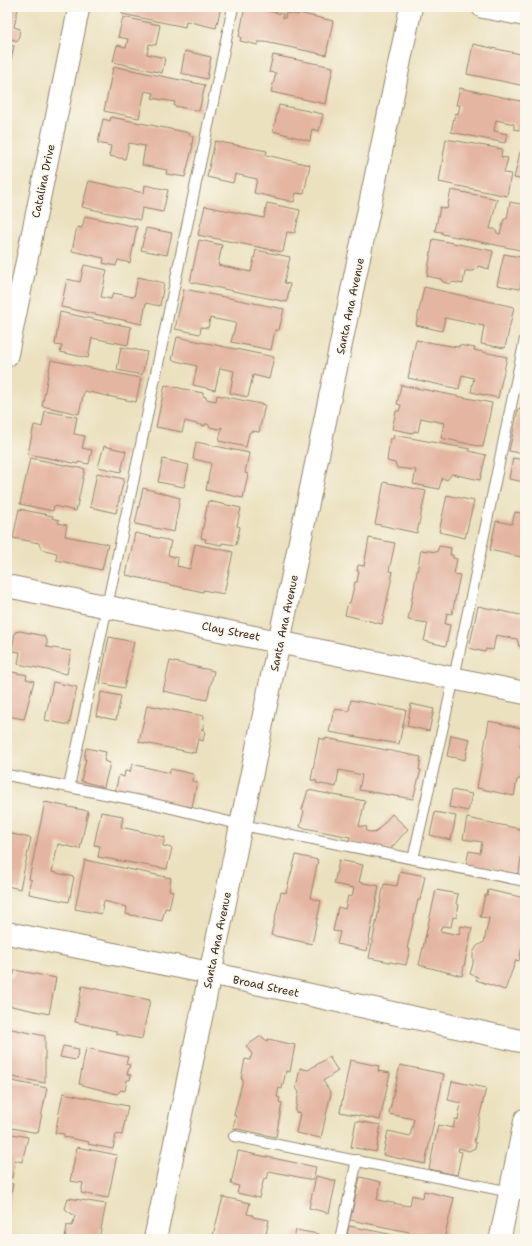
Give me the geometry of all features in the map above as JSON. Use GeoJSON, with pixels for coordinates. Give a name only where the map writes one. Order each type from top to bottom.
{"type":"FeatureCollection","features":[{"type":"Feature","properties":{"kind":"street","name":"Catalina Drive"},"geometry":{"type":"LineString","coordinates":[[7,356],[79,7]]}},
{"type":"Feature","properties":{"kind":"street","name":"Santa Ana Avenue"},"geometry":{"type":"LineString","coordinates":[[155,1239],[411,7]]}},
{"type":"Feature","properties":{"kind":"street"},"geometry":{"type":"LineString","coordinates":[[483,7],[525,14]]}},
{"type":"Feature","properties":{"kind":"street","name":"Clay Street"},"geometry":{"type":"LineString","coordinates":[[7,586],[280,641],[525,693]]}},
{"type":"Feature","properties":{"kind":"street","name":"Broad Street"},"geometry":{"type":"LineString","coordinates":[[7,933],[210,973],[525,1042]]}},
{"type":"Feature","properties":{"kind":"street"},"geometry":{"type":"LineString","coordinates":[[500,1239],[517,1194],[525,1119]]}},
{"type":"Feature","properties":{"kind":"lane"},"geometry":{"type":"LineString","coordinates":[[70,787],[233,7]]}},
{"type":"Feature","properties":{"kind":"lane"},"geometry":{"type":"LineString","coordinates":[[413,858],[454,678],[525,339]]}},
{"type":"Feature","properties":{"kind":"lane"},"geometry":{"type":"LineString","coordinates":[[7,775],[146,802],[242,825],[525,881]]}},
{"type":"Feature","properties":{"kind":"lane"},"geometry":{"type":"LineString","coordinates":[[234,1136],[517,1194]]}},
{"type":"Feature","properties":{"kind":"lane"},"geometry":{"type":"LineString","coordinates":[[340,1239],[356,1160]]}},
{"type":"Feature","properties":{"kind":"building"},"geometry":{"type":"Polygon","coordinates":[[[7,7],[18,9],[14,27],[20,29],[18,41],[7,38],[7,7]]]}},
{"type":"Feature","properties":{"kind":"building"},"geometry":{"type":"Polygon","coordinates":[[[123,7],[221,7],[216,28],[186,21],[185,27],[122,14],[123,7]]]}},
{"type":"Feature","properties":{"kind":"building"},"geometry":{"type":"Polygon","coordinates":[[[245,7],[283,14],[283,18],[285,18],[286,13],[298,15],[299,13],[333,21],[326,55],[265,42],[258,42],[258,45],[240,41],[241,37],[239,37],[245,7]]]}},
{"type":"Feature","properties":{"kind":"building"},"geometry":{"type":"Polygon","coordinates":[[[123,17],[160,25],[156,45],[149,44],[147,54],[165,58],[162,73],[113,62],[117,45],[126,47],[128,39],[118,37],[123,17]]]}},
{"type":"Feature","properties":{"kind":"building"},"geometry":{"type":"Polygon","coordinates":[[[7,44],[14,46],[8,74],[7,74],[7,44]]]}},
{"type":"Feature","properties":{"kind":"building"},"geometry":{"type":"Polygon","coordinates":[[[473,44],[525,55],[525,86],[467,74],[473,44]]]}},
{"type":"Feature","properties":{"kind":"building"},"geometry":{"type":"Polygon","coordinates":[[[185,51],[211,57],[207,79],[181,73],[185,51]]]}},
{"type":"Feature","properties":{"kind":"building"},"geometry":{"type":"Polygon","coordinates":[[[273,55],[333,67],[326,104],[271,92],[276,73],[269,72],[273,55]]]}},
{"type":"Feature","properties":{"kind":"building"},"geometry":{"type":"Polygon","coordinates":[[[117,67],[205,85],[199,111],[174,106],[175,102],[152,98],[154,93],[145,91],[139,118],[104,111],[113,68],[117,67]]]}},
{"type":"Feature","properties":{"kind":"building"},"geometry":{"type":"Polygon","coordinates":[[[460,88],[525,102],[525,127],[523,131],[514,129],[514,124],[496,120],[494,131],[507,134],[505,143],[451,132],[455,113],[458,114],[460,105],[456,105],[460,88]]]}},
{"type":"Feature","properties":{"kind":"building"},"geometry":{"type":"Polygon","coordinates":[[[279,105],[323,114],[319,131],[312,129],[310,141],[273,131],[279,105]]]}},
{"type":"Feature","properties":{"kind":"building"},"geometry":{"type":"Polygon","coordinates":[[[111,117],[190,133],[189,135],[193,136],[193,145],[185,177],[166,174],[167,170],[142,165],[145,146],[129,143],[125,159],[109,156],[111,146],[98,143],[103,119],[110,121],[111,117]]]}},
{"type":"Feature","properties":{"kind":"building"},"geometry":{"type":"Polygon","coordinates":[[[446,139],[502,149],[501,157],[508,158],[504,173],[511,174],[507,196],[439,182],[446,139]]]}},
{"type":"Feature","properties":{"kind":"building"},"geometry":{"type":"Polygon","coordinates":[[[215,141],[267,151],[266,155],[310,165],[304,194],[296,193],[294,202],[254,193],[257,179],[235,174],[233,183],[207,177],[215,141]]]}},
{"type":"Feature","properties":{"kind":"building"},"geometry":{"type":"Polygon","coordinates":[[[520,152],[525,153],[525,180],[514,178],[520,152]]]}},
{"type":"Feature","properties":{"kind":"building"},"geometry":{"type":"Polygon","coordinates":[[[89,181],[144,193],[145,185],[168,190],[163,212],[142,208],[140,220],[82,207],[89,181]]]}},
{"type":"Feature","properties":{"kind":"building"},"geometry":{"type":"Polygon","coordinates":[[[451,190],[497,199],[490,229],[495,229],[497,233],[500,234],[504,219],[507,219],[510,202],[525,205],[525,251],[442,234],[442,232],[435,231],[440,207],[447,209],[451,190]]]}},
{"type":"Feature","properties":{"kind":"building"},"geometry":{"type":"Polygon","coordinates":[[[267,203],[300,210],[295,233],[287,232],[283,252],[198,235],[205,206],[264,218],[267,203]]]}},
{"type":"Feature","properties":{"kind":"building"},"geometry":{"type":"Polygon","coordinates":[[[85,216],[137,227],[130,263],[118,260],[116,266],[103,263],[104,258],[72,251],[77,227],[82,228],[85,216]]]}},
{"type":"Feature","properties":{"kind":"building"},"geometry":{"type":"Polygon","coordinates":[[[146,228],[172,233],[167,255],[141,250],[146,228]]]}},
{"type":"Feature","properties":{"kind":"building"},"geometry":{"type":"Polygon","coordinates":[[[433,239],[493,251],[489,269],[478,266],[477,269],[472,271],[465,271],[463,284],[453,282],[450,284],[443,282],[441,279],[427,276],[433,239]]]}},
{"type":"Feature","properties":{"kind":"building"},"geometry":{"type":"Polygon","coordinates":[[[199,240],[222,245],[218,265],[251,272],[256,250],[290,257],[284,283],[290,284],[287,302],[190,282],[199,240]]]}},
{"type":"Feature","properties":{"kind":"building"},"geometry":{"type":"Polygon","coordinates":[[[504,254],[525,258],[520,289],[497,285],[504,254]]]}},
{"type":"Feature","properties":{"kind":"building"},"geometry":{"type":"Polygon","coordinates":[[[84,265],[107,270],[101,297],[111,299],[113,293],[134,297],[138,277],[164,283],[160,306],[146,303],[142,324],[61,307],[67,279],[80,282],[84,265]]]}},
{"type":"Feature","properties":{"kind":"building"},"geometry":{"type":"Polygon","coordinates":[[[424,287],[514,307],[505,348],[481,344],[484,326],[445,318],[442,331],[416,325],[424,287]]]}},
{"type":"Feature","properties":{"kind":"building"},"geometry":{"type":"Polygon","coordinates":[[[184,289],[284,309],[279,330],[275,330],[271,350],[231,342],[236,323],[210,318],[208,328],[201,327],[200,334],[175,329],[184,289]]]}},
{"type":"Feature","properties":{"kind":"building"},"geometry":{"type":"Polygon","coordinates":[[[60,312],[131,327],[128,345],[92,338],[88,358],[60,352],[62,346],[55,345],[60,312]]]}},
{"type":"Feature","properties":{"kind":"building"},"geometry":{"type":"Polygon","coordinates":[[[177,337],[274,357],[269,379],[253,375],[248,397],[230,393],[234,371],[220,368],[215,390],[193,385],[197,366],[172,360],[177,337]]]}},
{"type":"Feature","properties":{"kind":"building"},"geometry":{"type":"Polygon","coordinates":[[[416,340],[459,347],[459,345],[475,348],[474,350],[507,357],[498,398],[471,392],[474,378],[462,375],[459,389],[408,378],[416,340]]]}},
{"type":"Feature","properties":{"kind":"building"},"geometry":{"type":"Polygon","coordinates":[[[121,347],[147,352],[142,375],[117,370],[121,347]]]}},
{"type":"Feature","properties":{"kind":"building"},"geometry":{"type":"Polygon","coordinates":[[[51,360],[141,378],[136,402],[84,391],[79,414],[42,406],[51,360]]]}},
{"type":"Feature","properties":{"kind":"building"},"geometry":{"type":"Polygon","coordinates":[[[165,385],[203,393],[203,396],[206,397],[206,399],[216,401],[217,395],[265,405],[259,432],[252,431],[249,433],[246,447],[219,441],[222,427],[218,429],[210,427],[208,424],[205,424],[205,426],[185,421],[182,432],[156,427],[165,385]]]}},
{"type":"Feature","properties":{"kind":"building"},"geometry":{"type":"Polygon","coordinates":[[[401,385],[492,403],[483,447],[441,438],[444,423],[421,418],[418,432],[414,431],[413,433],[392,429],[396,411],[399,411],[401,405],[397,404],[401,385]]]}},
{"type":"Feature","properties":{"kind":"building"},"geometry":{"type":"Polygon","coordinates":[[[518,409],[525,410],[525,454],[509,451],[518,409]]]}},
{"type":"Feature","properties":{"kind":"building"},"geometry":{"type":"Polygon","coordinates":[[[45,411],[77,417],[74,434],[85,436],[82,448],[92,450],[89,464],[78,462],[78,464],[28,454],[34,425],[42,427],[45,411]]]}},
{"type":"Feature","properties":{"kind":"building"},"geometry":{"type":"Polygon","coordinates":[[[394,435],[470,449],[469,451],[486,455],[480,480],[452,474],[447,480],[442,478],[439,489],[413,484],[416,470],[397,468],[395,463],[387,461],[390,438],[393,439],[394,435]]]}},
{"type":"Feature","properties":{"kind":"building"},"geometry":{"type":"Polygon","coordinates":[[[196,442],[249,453],[245,473],[248,474],[243,498],[206,490],[211,463],[193,459],[196,442]]]}},
{"type":"Feature","properties":{"kind":"building"},"geometry":{"type":"Polygon","coordinates":[[[104,446],[126,451],[121,472],[98,467],[104,446]]]}},
{"type":"Feature","properties":{"kind":"building"},"geometry":{"type":"Polygon","coordinates":[[[30,458],[85,469],[76,511],[54,506],[53,511],[20,504],[30,458]]]}},
{"type":"Feature","properties":{"kind":"building"},"geometry":{"type":"Polygon","coordinates":[[[513,458],[525,460],[525,482],[509,479],[513,458]]]}},
{"type":"Feature","properties":{"kind":"building"},"geometry":{"type":"Polygon","coordinates":[[[163,459],[189,465],[184,487],[158,482],[163,459]]]}},
{"type":"Feature","properties":{"kind":"building"},"geometry":{"type":"Polygon","coordinates":[[[97,473],[124,479],[116,513],[90,507],[97,473]]]}},
{"type":"Feature","properties":{"kind":"building"},"geometry":{"type":"Polygon","coordinates":[[[384,482],[426,491],[417,533],[375,524],[384,482]]]}},
{"type":"Feature","properties":{"kind":"building"},"geometry":{"type":"Polygon","coordinates":[[[143,488],[180,498],[174,532],[135,524],[143,488]]]}},
{"type":"Feature","properties":{"kind":"building"},"geometry":{"type":"Polygon","coordinates":[[[447,495],[474,501],[465,538],[439,532],[447,495]]]}},
{"type":"Feature","properties":{"kind":"building"},"geometry":{"type":"Polygon","coordinates":[[[208,501],[241,508],[237,526],[240,527],[236,545],[222,543],[222,545],[205,542],[206,539],[201,538],[208,501]]]}},
{"type":"Feature","properties":{"kind":"building"},"geometry":{"type":"Polygon","coordinates":[[[19,509],[53,516],[52,518],[59,520],[58,523],[67,525],[65,536],[108,544],[102,570],[56,560],[57,553],[41,549],[39,543],[13,538],[19,509]]]}},
{"type":"Feature","properties":{"kind":"building"},"geometry":{"type":"Polygon","coordinates":[[[515,512],[525,514],[525,558],[490,550],[496,521],[512,524],[515,512]]]}},
{"type":"Feature","properties":{"kind":"building"},"geometry":{"type":"Polygon","coordinates":[[[135,533],[171,541],[168,555],[178,558],[177,566],[190,569],[195,544],[233,552],[224,594],[203,590],[203,592],[126,575],[135,533]]]}},
{"type":"Feature","properties":{"kind":"building"},"geometry":{"type":"Polygon","coordinates":[[[369,538],[395,543],[389,571],[393,572],[382,624],[345,615],[348,603],[350,603],[355,582],[357,582],[359,571],[357,571],[358,565],[364,566],[369,538]]]}},
{"type":"Feature","properties":{"kind":"building"},"geometry":{"type":"Polygon","coordinates":[[[439,546],[451,548],[450,555],[453,555],[453,558],[457,559],[454,574],[460,575],[452,614],[447,613],[445,624],[450,625],[446,646],[424,641],[428,623],[408,620],[421,550],[437,552],[439,546]]]}},
{"type":"Feature","properties":{"kind":"building"},"geometry":{"type":"Polygon","coordinates":[[[478,606],[525,616],[525,648],[519,646],[517,639],[496,635],[493,650],[486,649],[485,652],[469,648],[478,606]]]}},
{"type":"Feature","properties":{"kind":"building"},"geometry":{"type":"Polygon","coordinates":[[[20,631],[44,636],[47,640],[47,647],[71,651],[67,674],[18,664],[20,652],[12,651],[15,632],[20,631]]]}},
{"type":"Feature","properties":{"kind":"building"},"geometry":{"type":"Polygon","coordinates":[[[109,637],[134,642],[124,688],[100,683],[109,637]]]}},
{"type":"Feature","properties":{"kind":"building"},"geometry":{"type":"Polygon","coordinates":[[[170,661],[214,671],[207,700],[163,691],[170,661]]]}},
{"type":"Feature","properties":{"kind":"building"},"geometry":{"type":"Polygon","coordinates":[[[7,671],[27,675],[26,679],[34,681],[24,719],[7,716],[7,671]]]}},
{"type":"Feature","properties":{"kind":"building"},"geometry":{"type":"Polygon","coordinates":[[[53,682],[77,687],[69,725],[45,720],[53,682]]]}},
{"type":"Feature","properties":{"kind":"building"},"geometry":{"type":"Polygon","coordinates":[[[101,692],[121,696],[116,720],[96,716],[101,692]]]}},
{"type":"Feature","properties":{"kind":"building"},"geometry":{"type":"Polygon","coordinates":[[[351,700],[406,710],[399,744],[329,732],[334,709],[349,711],[351,700]]]}},
{"type":"Feature","properties":{"kind":"building"},"geometry":{"type":"Polygon","coordinates":[[[411,704],[434,709],[429,731],[407,726],[411,704]]]}},
{"type":"Feature","properties":{"kind":"building"},"geometry":{"type":"Polygon","coordinates":[[[147,705],[204,716],[203,729],[201,729],[205,731],[203,741],[198,739],[195,753],[139,742],[147,705]]]}},
{"type":"Feature","properties":{"kind":"building"},"geometry":{"type":"Polygon","coordinates":[[[489,721],[525,729],[520,747],[523,748],[522,753],[525,754],[525,776],[517,780],[514,796],[477,788],[489,721]]]}},
{"type":"Feature","properties":{"kind":"building"},"geometry":{"type":"Polygon","coordinates":[[[451,735],[470,739],[465,760],[447,756],[451,735]]]}},
{"type":"Feature","properties":{"kind":"building"},"geometry":{"type":"Polygon","coordinates":[[[319,738],[326,740],[326,738],[421,757],[419,770],[421,770],[413,799],[359,790],[362,775],[339,770],[336,787],[316,783],[317,781],[311,780],[319,738]]]}},
{"type":"Feature","properties":{"kind":"building"},"geometry":{"type":"Polygon","coordinates":[[[86,748],[106,752],[104,761],[110,763],[104,787],[81,781],[86,759],[84,759],[86,748]]]}},
{"type":"Feature","properties":{"kind":"building"},"geometry":{"type":"Polygon","coordinates":[[[132,764],[170,773],[170,769],[193,774],[192,781],[197,782],[192,807],[186,806],[186,809],[115,792],[119,775],[124,777],[125,771],[130,772],[132,764]]]}},
{"type":"Feature","properties":{"kind":"building"},"geometry":{"type":"Polygon","coordinates":[[[308,790],[365,801],[359,826],[367,827],[366,831],[375,833],[392,814],[408,829],[392,847],[391,851],[349,842],[350,837],[300,827],[304,811],[302,810],[308,790]]]}},
{"type":"Feature","properties":{"kind":"building"},"geometry":{"type":"Polygon","coordinates":[[[452,790],[472,794],[468,811],[449,807],[452,790]]]}},
{"type":"Feature","properties":{"kind":"building"},"geometry":{"type":"Polygon","coordinates":[[[45,802],[88,811],[80,849],[58,844],[52,872],[74,877],[69,902],[29,894],[30,882],[32,880],[29,879],[45,802]]]}},
{"type":"Feature","properties":{"kind":"building"},"geometry":{"type":"Polygon","coordinates":[[[101,812],[123,816],[121,827],[165,837],[163,846],[172,848],[167,869],[98,857],[100,846],[94,845],[101,812]]]}},
{"type":"Feature","properties":{"kind":"building"},"geometry":{"type":"Polygon","coordinates":[[[435,812],[456,816],[451,840],[430,835],[435,812]]]}},
{"type":"Feature","properties":{"kind":"building"},"geometry":{"type":"Polygon","coordinates":[[[467,818],[525,830],[519,872],[517,874],[466,864],[469,851],[480,853],[482,842],[463,839],[467,818]]]}},
{"type":"Feature","properties":{"kind":"building"},"geometry":{"type":"Polygon","coordinates":[[[7,833],[31,838],[20,889],[7,886],[7,833]]]}},
{"type":"Feature","properties":{"kind":"building"},"geometry":{"type":"Polygon","coordinates":[[[296,855],[318,860],[310,898],[321,901],[312,944],[271,935],[281,892],[286,893],[296,855]]]}},
{"type":"Feature","properties":{"kind":"building"},"geometry":{"type":"Polygon","coordinates":[[[85,860],[171,878],[169,890],[173,891],[169,909],[165,908],[162,921],[126,914],[127,907],[104,901],[101,914],[75,909],[85,860]]]}},
{"type":"Feature","properties":{"kind":"building"},"geometry":{"type":"Polygon","coordinates":[[[339,860],[363,865],[359,882],[379,886],[367,951],[337,944],[340,932],[333,931],[338,907],[345,909],[348,896],[352,897],[354,888],[334,884],[339,860]]]}},
{"type":"Feature","properties":{"kind":"building"},"geometry":{"type":"Polygon","coordinates":[[[400,871],[425,876],[407,949],[410,949],[406,965],[369,958],[384,884],[397,886],[400,871]]]}},
{"type":"Feature","properties":{"kind":"building"},"geometry":{"type":"Polygon","coordinates":[[[436,890],[458,894],[456,904],[459,905],[456,918],[453,917],[451,927],[442,926],[440,931],[459,935],[461,926],[472,928],[462,976],[419,965],[436,890]]]}},
{"type":"Feature","properties":{"kind":"building"},"geometry":{"type":"Polygon","coordinates":[[[488,890],[525,898],[525,933],[519,961],[516,960],[505,990],[476,980],[478,977],[470,974],[473,964],[473,953],[477,946],[484,942],[489,918],[480,917],[485,895],[487,895],[488,890]]]}},
{"type":"Feature","properties":{"kind":"building"},"geometry":{"type":"Polygon","coordinates":[[[15,970],[56,978],[49,1014],[7,1005],[7,976],[13,977],[15,970]]]}},
{"type":"Feature","properties":{"kind":"building"},"geometry":{"type":"Polygon","coordinates":[[[82,986],[150,1000],[142,1039],[116,1034],[116,1031],[75,1022],[82,986]]]}},
{"type":"Feature","properties":{"kind":"building"},"geometry":{"type":"Polygon","coordinates":[[[7,1028],[45,1036],[45,1083],[7,1076],[7,1028]]]}},
{"type":"Feature","properties":{"kind":"building"},"geometry":{"type":"Polygon","coordinates":[[[261,1036],[267,1041],[268,1039],[295,1045],[290,1072],[286,1071],[282,1089],[279,1088],[277,1097],[280,1098],[279,1102],[282,1103],[276,1137],[233,1128],[236,1116],[234,1115],[243,1079],[241,1079],[245,1059],[250,1060],[252,1054],[246,1046],[261,1036]]]}},
{"type":"Feature","properties":{"kind":"building"},"geometry":{"type":"Polygon","coordinates":[[[63,1046],[79,1049],[76,1060],[60,1057],[63,1046]]]}},
{"type":"Feature","properties":{"kind":"building"},"geometry":{"type":"Polygon","coordinates":[[[86,1048],[128,1057],[126,1064],[130,1065],[127,1074],[131,1075],[130,1080],[127,1080],[125,1091],[121,1090],[117,1094],[79,1084],[86,1048]]]}},
{"type":"Feature","properties":{"kind":"building"},"geometry":{"type":"Polygon","coordinates":[[[329,1057],[338,1071],[323,1081],[331,1093],[321,1138],[296,1133],[300,1113],[295,1112],[299,1092],[296,1088],[300,1068],[308,1070],[329,1057]]]}},
{"type":"Feature","properties":{"kind":"building"},"geometry":{"type":"Polygon","coordinates":[[[350,1060],[379,1066],[378,1071],[390,1073],[380,1120],[340,1112],[350,1060]]]}},
{"type":"Feature","properties":{"kind":"building"},"geometry":{"type":"Polygon","coordinates":[[[400,1065],[444,1074],[425,1164],[383,1155],[388,1131],[410,1136],[414,1119],[389,1114],[400,1065]]]}},
{"type":"Feature","properties":{"kind":"building"},"geometry":{"type":"Polygon","coordinates":[[[7,1080],[47,1088],[38,1133],[7,1127],[7,1080]]]}},
{"type":"Feature","properties":{"kind":"building"},"geometry":{"type":"Polygon","coordinates":[[[452,1081],[486,1088],[474,1142],[476,1143],[475,1148],[469,1151],[459,1148],[458,1151],[462,1152],[457,1175],[429,1169],[438,1125],[453,1128],[455,1119],[458,1120],[461,1103],[448,1100],[452,1081]]]}},
{"type":"Feature","properties":{"kind":"building"},"geometry":{"type":"Polygon","coordinates":[[[63,1093],[128,1106],[122,1135],[116,1134],[113,1149],[88,1144],[89,1142],[64,1137],[64,1134],[55,1133],[63,1093]]]}},
{"type":"Feature","properties":{"kind":"building"},"geometry":{"type":"Polygon","coordinates":[[[356,1121],[381,1125],[376,1152],[351,1147],[356,1121]]]}},
{"type":"Feature","properties":{"kind":"building"},"geometry":{"type":"Polygon","coordinates":[[[7,1133],[28,1137],[22,1162],[15,1160],[12,1178],[7,1177],[7,1133]]]}},
{"type":"Feature","properties":{"kind":"building"},"geometry":{"type":"Polygon","coordinates":[[[77,1147],[117,1155],[108,1198],[81,1193],[83,1183],[70,1181],[77,1147]]]}},
{"type":"Feature","properties":{"kind":"building"},"geometry":{"type":"Polygon","coordinates":[[[238,1151],[316,1167],[313,1180],[269,1171],[267,1179],[264,1178],[259,1198],[237,1193],[239,1186],[231,1184],[238,1151]]]}},
{"type":"Feature","properties":{"kind":"building"},"geometry":{"type":"Polygon","coordinates":[[[316,1176],[336,1181],[329,1213],[309,1208],[316,1176]]]}},
{"type":"Feature","properties":{"kind":"building"},"geometry":{"type":"Polygon","coordinates":[[[360,1177],[381,1182],[377,1200],[410,1206],[412,1195],[423,1198],[424,1191],[454,1198],[444,1239],[350,1220],[360,1177]]]}},
{"type":"Feature","properties":{"kind":"building"},"geometry":{"type":"Polygon","coordinates":[[[7,1183],[13,1184],[8,1210],[7,1210],[7,1183]]]}},
{"type":"Feature","properties":{"kind":"building"},"geometry":{"type":"Polygon","coordinates":[[[223,1197],[250,1203],[247,1214],[253,1215],[253,1217],[269,1220],[265,1239],[212,1239],[223,1197]]]}},
{"type":"Feature","properties":{"kind":"building"},"geometry":{"type":"Polygon","coordinates":[[[68,1198],[106,1204],[99,1239],[65,1239],[67,1225],[72,1226],[75,1216],[65,1209],[68,1198]]]}},
{"type":"Feature","properties":{"kind":"building"},"geometry":{"type":"Polygon","coordinates":[[[349,1226],[404,1236],[417,1239],[346,1239],[349,1226]]]}},
{"type":"Feature","properties":{"kind":"building"},"geometry":{"type":"Polygon","coordinates":[[[296,1230],[318,1234],[317,1239],[294,1239],[296,1230]]]}}]}
